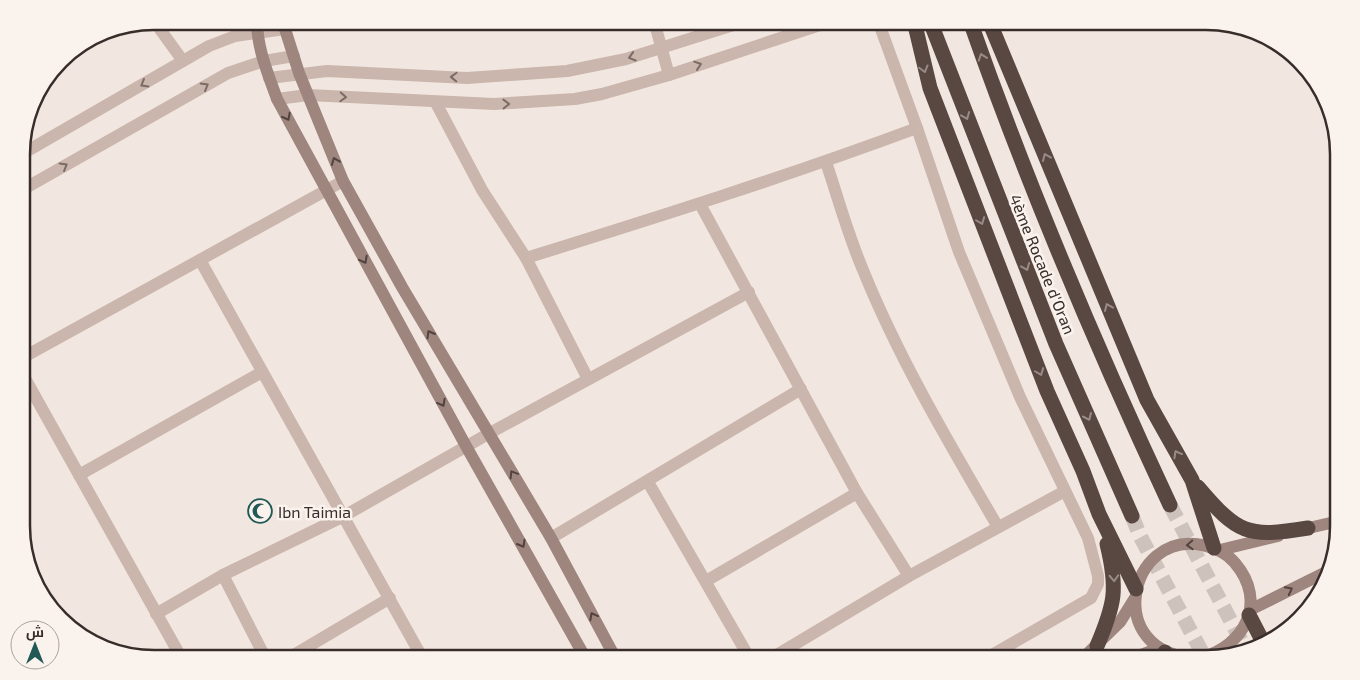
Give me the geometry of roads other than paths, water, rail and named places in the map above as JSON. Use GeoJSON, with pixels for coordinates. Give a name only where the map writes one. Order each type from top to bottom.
{"type":"FeatureCollection","features":[{"type":"Feature","properties":{"kind":"highway"},"geometry":{"type":"LineString","coordinates":[[916,30],[930,88],[1047,392],[1135,594]]}},
{"type":"Feature","properties":{"kind":"highway","name":"4ème Rocade d'Oran"},"geometry":{"type":"LineString","coordinates":[[934,30],[1053,335],[1132,516]]}},
{"type":"Feature","properties":{"kind":"highway","name":"4ème Rocade d'Oran"},"geometry":{"type":"LineString","coordinates":[[973,30],[999,106],[1059,254],[1123,406],[1170,505]]}},
{"type":"Feature","properties":{"kind":"highway"},"geometry":{"type":"LineString","coordinates":[[993,30],[1147,400],[1192,480],[1217,549]]}},
{"type":"Feature","properties":{"kind":"highway"},"geometry":{"type":"LineString","coordinates":[[1192,480],[1220,513],[1253,532],[1270,534],[1308,528]]}},
{"type":"Feature","properties":{"kind":"highway"},"geometry":{"type":"LineString","coordinates":[[1097,646],[1110,615],[1114,595],[1114,570],[1099,514]]}},
{"type":"Feature","properties":{"kind":"highway"},"geometry":{"type":"LineString","coordinates":[[1249,612],[1261,637]]}},
{"type":"Feature","properties":{"kind":"main road"},"geometry":{"type":"LineString","coordinates":[[258,30],[264,62],[277,99],[466,446],[581,650]]}},
{"type":"Feature","properties":{"kind":"main road"},"geometry":{"type":"LineString","coordinates":[[286,30],[299,73],[343,181],[488,434],[551,538],[611,650]]}},
{"type":"Feature","properties":{"kind":"main road"},"geometry":{"type":"LineString","coordinates":[[1217,549],[1330,523]]}},
{"type":"Feature","properties":{"kind":"main road"},"geometry":{"type":"LineString","coordinates":[[1092,650],[1120,622],[1135,594],[1144,570],[1157,556],[1175,546],[1194,544],[1217,549],[1234,561],[1244,575],[1250,592],[1249,612],[1242,631],[1231,645],[1225,649]]}},
{"type":"Feature","properties":{"kind":"main road"},"geometry":{"type":"LineString","coordinates":[[1249,612],[1320,575]]}},
{"type":"Feature","properties":{"kind":"main road"},"geometry":{"type":"LineString","coordinates":[[1135,594],[1136,613],[1140,626],[1148,638],[1161,650]]}},
{"type":"Feature","properties":{"kind":"street"},"geometry":{"type":"LineString","coordinates":[[161,30],[183,61]]}},
{"type":"Feature","properties":{"kind":"street"},"geometry":{"type":"LineString","coordinates":[[30,149],[183,61],[223,40],[249,30]]}},
{"type":"Feature","properties":{"kind":"street"},"geometry":{"type":"LineString","coordinates":[[656,30],[669,75]]}},
{"type":"Feature","properties":{"kind":"street"},"geometry":{"type":"LineString","coordinates":[[269,78],[299,73],[341,70],[427,76],[507,77],[587,68],[718,30]]}},
{"type":"Feature","properties":{"kind":"street"},"geometry":{"type":"LineString","coordinates":[[277,99],[308,95],[436,103],[521,104],[575,99],[602,94],[669,75],[805,30]]}},
{"type":"Feature","properties":{"kind":"street"},"geometry":{"type":"LineString","coordinates":[[881,30],[959,252],[1020,397],[1088,538],[1095,560],[1098,576],[1096,591],[1091,598],[999,650]]}},
{"type":"Feature","properties":{"kind":"street"},"geometry":{"type":"LineString","coordinates":[[30,185],[213,81],[244,67],[294,56]]}},
{"type":"Feature","properties":{"kind":"street"},"geometry":{"type":"LineString","coordinates":[[436,103],[482,190],[526,258],[588,379]]}},
{"type":"Feature","properties":{"kind":"street"},"geometry":{"type":"LineString","coordinates":[[526,258],[700,204],[826,162],[917,128]]}},
{"type":"Feature","properties":{"kind":"street"},"geometry":{"type":"LineString","coordinates":[[826,162],[862,270],[887,323],[953,450],[998,527]]}},
{"type":"Feature","properties":{"kind":"street"},"geometry":{"type":"LineString","coordinates":[[30,354],[343,181]]}},
{"type":"Feature","properties":{"kind":"street"},"geometry":{"type":"LineString","coordinates":[[700,204],[857,493],[909,576]]}},
{"type":"Feature","properties":{"kind":"street"},"geometry":{"type":"LineString","coordinates":[[200,260],[418,650]]}},
{"type":"Feature","properties":{"kind":"street"},"geometry":{"type":"LineString","coordinates":[[156,614],[223,575],[344,516],[466,446],[749,292]]}},
{"type":"Feature","properties":{"kind":"street"},"geometry":{"type":"LineString","coordinates":[[79,475],[262,372]]}},
{"type":"Feature","properties":{"kind":"street"},"geometry":{"type":"LineString","coordinates":[[30,387],[177,650]]}},
{"type":"Feature","properties":{"kind":"street"},"geometry":{"type":"LineString","coordinates":[[551,538],[586,515],[648,482],[801,389]]}},
{"type":"Feature","properties":{"kind":"street"},"geometry":{"type":"LineString","coordinates":[[648,482],[745,650]]}},
{"type":"Feature","properties":{"kind":"street"},"geometry":{"type":"LineString","coordinates":[[785,650],[909,576],[1065,491]]}},
{"type":"Feature","properties":{"kind":"street"},"geometry":{"type":"LineString","coordinates":[[706,581],[857,493]]}},
{"type":"Feature","properties":{"kind":"street"},"geometry":{"type":"LineString","coordinates":[[223,575],[261,650]]}},
{"type":"Feature","properties":{"kind":"street"},"geometry":{"type":"LineString","coordinates":[[302,650],[390,598]]}},
{"type":"Feature","properties":{"kind":"tunnel"},"geometry":{"type":"LineString","coordinates":[[1170,505],[1243,644]]}},
{"type":"Feature","properties":{"kind":"tunnel"},"geometry":{"type":"LineString","coordinates":[[1132,516],[1140,536],[1201,650]]}},
{"type":"Feature","properties":{"kind":"place","name":"Ibn Taimia"},"geometry":{"type":"Point","coordinates":[260,511]}}]}
